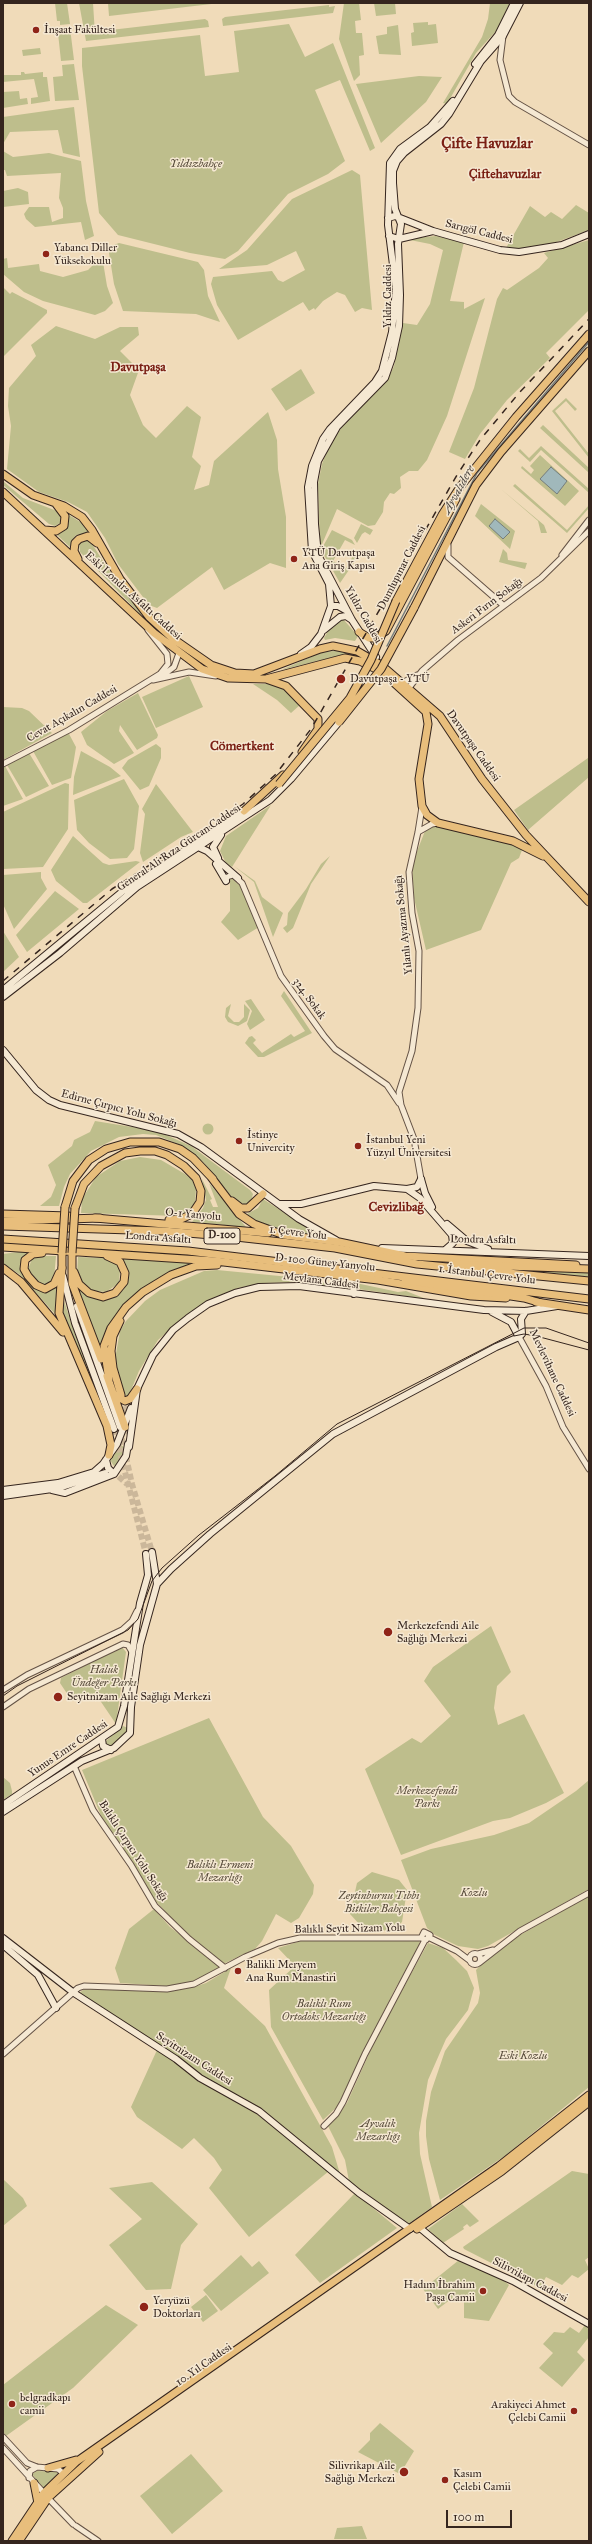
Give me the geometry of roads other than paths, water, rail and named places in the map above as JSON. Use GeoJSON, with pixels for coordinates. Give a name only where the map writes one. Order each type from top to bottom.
{"type":"FeatureCollection","features":[{"type":"Feature","properties":{"kind":"main road","name":"Yıldız Caddesi"},"geometry":{"type":"LineString","coordinates":[[331,606],[329,584],[312,551],[309,476],[323,439],[375,382],[385,362],[392,332],[396,289],[389,236],[388,171],[394,156],[430,126],[451,103],[479,57],[498,35],[514,3]]}},
{"type":"Feature","properties":{"kind":"main road","name":"Yıldız Caddesi"},"geometry":{"type":"LineString","coordinates":[[381,665],[352,620],[318,554],[315,524],[314,482],[318,461],[337,427],[385,378],[392,358],[399,326],[399,238],[402,228],[394,204],[393,170],[397,161],[404,153],[441,124],[449,114],[481,62],[503,36],[520,3]]}},
{"type":"Feature","properties":{"kind":"main road"},"geometry":{"type":"LineString","coordinates":[[388,218],[392,216],[399,218]]}},
{"type":"Feature","properties":{"kind":"main road","name":"Sarıgöl Caddesi"},"geometry":{"type":"LineString","coordinates":[[399,218],[433,231],[500,250],[519,252],[562,245],[589,234]]}},
{"type":"Feature","properties":{"kind":"main road"},"geometry":{"type":"LineString","coordinates":[[389,236],[399,238],[433,231]]}},
{"type":"Feature","properties":{"kind":"main road","name":"Dumlupınar Caddesi"},"geometry":{"type":"LineString","coordinates":[[279,784],[350,698],[371,660],[396,601],[442,515],[472,473],[516,417],[589,334]]}},
{"type":"Feature","properties":{"kind":"main road"},"geometry":{"type":"LineString","coordinates":[[313,713],[328,722],[339,722],[381,669],[414,608],[476,485],[489,466],[589,351]]}},
{"type":"Feature","properties":{"kind":"main road"},"geometry":{"type":"LineString","coordinates":[[359,632],[369,638],[374,638],[386,631],[472,473]]}},
{"type":"Feature","properties":{"kind":"main road","name":"Eski Londra Asfaltı Caddesi"},"geometry":{"type":"LineString","coordinates":[[3,474],[33,495],[76,512],[87,522],[102,549],[137,603],[156,624],[178,644],[211,665],[245,674],[262,672],[298,656]]}},
{"type":"Feature","properties":{"kind":"main road","name":"Eski Londra Asfaltı Caddesi"},"geometry":{"type":"LineString","coordinates":[[3,492],[146,625],[197,666],[217,676],[240,680],[266,679]]}},
{"type":"Feature","properties":{"kind":"main road"},"geometry":{"type":"LineString","coordinates":[[45,530],[56,531],[64,526],[65,516],[56,503]]}},
{"type":"Feature","properties":{"kind":"main road"},"geometry":{"type":"LineString","coordinates":[[83,566],[74,552],[76,543],[79,539],[85,536],[92,537],[102,549]]}},
{"type":"Feature","properties":{"kind":"main road"},"geometry":{"type":"LineString","coordinates":[[321,634],[331,606],[338,606],[348,612]]}},
{"type":"Feature","properties":{"kind":"main road"},"geometry":{"type":"LineString","coordinates":[[298,656],[311,647],[329,624],[340,617],[346,616],[352,620]]}},
{"type":"Feature","properties":{"kind":"main road"},"geometry":{"type":"LineString","coordinates":[[178,644],[179,653]]}},
{"type":"Feature","properties":{"kind":"main road","name":"Davutpaşa Caddesi"},"geometry":{"type":"LineString","coordinates":[[298,656],[327,647],[344,647],[363,654],[381,665],[443,720],[479,775],[526,835],[589,902]]}},
{"type":"Feature","properties":{"kind":"main road","name":"Davutpaşa Caddesi"},"geometry":{"type":"LineString","coordinates":[[266,679],[326,661],[352,659],[378,670],[400,688],[425,711],[428,724]]}},
{"type":"Feature","properties":{"kind":"main road"},"geometry":{"type":"LineString","coordinates":[[244,811],[286,772],[316,732],[320,722],[286,686],[266,679]]}},
{"type":"Feature","properties":{"kind":"main road"},"geometry":{"type":"LineString","coordinates":[[438,823],[427,815],[422,806],[419,779],[428,724],[435,717],[443,720]]}},
{"type":"Feature","properties":{"kind":"main road","name":"General Ali Rıza Gürcan Caddesi"},"geometry":{"type":"LineString","coordinates":[[3,990],[44,954],[123,891],[231,826],[278,792],[339,722]]}},
{"type":"Feature","properties":{"kind":"main road","name":"General Ali Rıza Gürcan Caddesi"},"geometry":{"type":"LineString","coordinates":[[3,997],[47,963],[136,887],[259,801],[279,784]]}},
{"type":"Feature","properties":{"kind":"main road","name":"Davutpaşa Caddesi"},"geometry":{"type":"LineString","coordinates":[[438,823],[513,841],[549,861]]}},
{"type":"Feature","properties":{"kind":"main road"},"geometry":{"type":"LineString","coordinates":[[222,865],[213,847],[215,842],[231,826]]}},
{"type":"Feature","properties":{"kind":"main road"},"geometry":{"type":"LineString","coordinates":[[513,841],[522,840],[526,835]]}},
{"type":"Feature","properties":{"kind":"main road"},"geometry":{"type":"LineString","coordinates":[[194,847],[209,853],[238,878]]}},
{"type":"Feature","properties":{"kind":"main road"},"geometry":{"type":"LineString","coordinates":[[194,847],[212,859],[226,881]]}},
{"type":"Feature","properties":{"kind":"main road"},"geometry":{"type":"LineString","coordinates":[[44,954],[47,963]]}},
{"type":"Feature","properties":{"kind":"main road","name":"Edirne Çırpıcı Yolu Sokağı"},"geometry":{"type":"LineString","coordinates":[[3,1050],[36,1090],[49,1100],[66,1106],[168,1130],[194,1142],[263,1194],[294,1215],[340,1242]]}},
{"type":"Feature","properties":{"kind":"main road"},"geometry":{"type":"LineString","coordinates":[[59,1251],[33,1254],[25,1260],[26,1273],[41,1288],[48,1288],[56,1281],[65,1207],[73,1181],[84,1165],[106,1148],[130,1142],[150,1141],[171,1145],[193,1158],[241,1208],[252,1206],[263,1194]]}},
{"type":"Feature","properties":{"kind":"main road"},"geometry":{"type":"LineString","coordinates":[[119,1428],[82,1321],[72,1283],[72,1252],[75,1208],[81,1190],[92,1175],[108,1161],[125,1153],[148,1151],[166,1155],[184,1166],[196,1178],[200,1185],[201,1197],[192,1214],[176,1220],[136,1221]]}},
{"type":"Feature","properties":{"kind":"main road"},"geometry":{"type":"LineString","coordinates":[[211,1177],[227,1201],[242,1216],[258,1226],[284,1235],[340,1242],[391,1254],[420,1257],[506,1260],[589,1267]]}},
{"type":"Feature","properties":{"kind":"main road"},"geometry":{"type":"LineString","coordinates":[[278,1204],[301,1204],[374,1186],[407,1189],[417,1187],[421,1179]]}},
{"type":"Feature","properties":{"kind":"main road"},"geometry":{"type":"LineString","coordinates":[[421,1179],[430,1204],[451,1228],[472,1244],[499,1252]]}},
{"type":"Feature","properties":{"kind":"main road"},"geometry":{"type":"LineString","coordinates":[[407,1189],[420,1198],[452,1235],[453,1242],[445,1250]]}},
{"type":"Feature","properties":{"kind":"main road"},"geometry":{"type":"LineString","coordinates":[[294,1215],[293,1210],[301,1204]]}},
{"type":"Feature","properties":{"kind":"main road"},"geometry":{"type":"LineString","coordinates":[[3,1214],[100,1218]]}},
{"type":"Feature","properties":{"kind":"main road"},"geometry":{"type":"LineString","coordinates":[[3,1221],[100,1218]]}},
{"type":"Feature","properties":{"kind":"main road","name":"O-1 Yanyolu"},"geometry":{"type":"LineString","coordinates":[[100,1218],[284,1235]]}},
{"type":"Feature","properties":{"kind":"main road","name":"1. Çevre Yolu"},"geometry":{"type":"LineString","coordinates":[[3,1226],[206,1234],[335,1248],[398,1261],[438,1266],[589,1281]]}},
{"type":"Feature","properties":{"kind":"main road","name":"Londra Asfaltı"},"geometry":{"type":"LineString","coordinates":[[3,1239],[188,1251],[382,1273]]}},
{"type":"Feature","properties":{"kind":"main road","name":"Londra Asfaltı"},"geometry":{"type":"LineString","coordinates":[[356,1245],[405,1250],[588,1255]]}},
{"type":"Feature","properties":{"kind":"main road"},"geometry":{"type":"LineString","coordinates":[[3,1247],[59,1251]]}},
{"type":"Feature","properties":{"kind":"main road"},"geometry":{"type":"LineString","coordinates":[[59,1251],[75,1323],[119,1428],[129,1447]]}},
{"type":"Feature","properties":{"kind":"main road","name":"D-100 Güney Yanyolu"},"geometry":{"type":"LineString","coordinates":[[59,1251],[196,1259],[336,1275],[471,1296],[541,1303],[589,1310]]}},
{"type":"Feature","properties":{"kind":"main road"},"geometry":{"type":"LineString","coordinates":[[72,1252],[75,1274],[82,1288],[95,1295],[103,1296],[115,1293],[124,1282],[124,1268],[116,1259],[94,1252]]}},
{"type":"Feature","properties":{"kind":"main road"},"geometry":{"type":"LineString","coordinates":[[438,1266],[463,1264],[589,1267]]}},
{"type":"Feature","properties":{"kind":"main road"},"geometry":{"type":"LineString","coordinates":[[109,1381],[103,1352],[107,1334],[126,1308],[143,1292],[171,1275],[196,1266],[217,1265],[273,1268]]}},
{"type":"Feature","properties":{"kind":"main road"},"geometry":{"type":"LineString","coordinates":[[3,1268],[14,1275],[40,1303],[71,1344]]}},
{"type":"Feature","properties":{"kind":"main road"},"geometry":{"type":"LineString","coordinates":[[52,1490],[65,1493],[114,1474],[108,1468],[108,1457],[111,1445],[107,1426],[59,1313],[62,1268]]}},
{"type":"Feature","properties":{"kind":"main road"},"geometry":{"type":"LineString","coordinates":[[382,1273],[434,1286],[524,1298],[541,1303]]}},
{"type":"Feature","properties":{"kind":"main road","name":"1. İstanbul Çevre Yolu"},"geometry":{"type":"LineString","coordinates":[[382,1273],[589,1299]]}},
{"type":"Feature","properties":{"kind":"main road"},"geometry":{"type":"LineString","coordinates":[[336,1275],[352,1284],[354,1294]]}},
{"type":"Feature","properties":{"kind":"main road"},"geometry":{"type":"LineString","coordinates":[[72,1283],[109,1381],[118,1394],[119,1428]]}},
{"type":"Feature","properties":{"kind":"main road"},"geometry":{"type":"LineString","coordinates":[[137,1389],[130,1399],[125,1401],[120,1400],[111,1351],[113,1336],[125,1315],[156,1284]]}},
{"type":"Feature","properties":{"kind":"main road","name":"Mevlana Caddesi"},"geometry":{"type":"LineString","coordinates":[[114,1474],[126,1456],[129,1447],[135,1397],[147,1365],[165,1339],[188,1318],[217,1300],[234,1293],[268,1286],[299,1286],[423,1304],[484,1310]]}},
{"type":"Feature","properties":{"kind":"main road"},"geometry":{"type":"LineString","coordinates":[[484,1310],[526,1311],[560,1306]]}},
{"type":"Feature","properties":{"kind":"main road"},"geometry":{"type":"LineString","coordinates":[[120,1723],[126,1722],[132,1724],[131,1707],[139,1649],[148,1612],[157,1584],[171,1569],[210,1534],[334,1434],[521,1335],[506,1319],[484,1310]]}},
{"type":"Feature","properties":{"kind":"main road","name":"Mevlevihane Caddesi"},"geometry":{"type":"LineString","coordinates":[[521,1335],[521,1319],[526,1311]]}},
{"type":"Feature","properties":{"kind":"main road","name":"Mevlana Caddesi"},"geometry":{"type":"LineString","coordinates":[[3,1490],[72,1480],[90,1474],[108,1457],[117,1444],[119,1428],[135,1397]]}},
{"type":"Feature","properties":{"kind":"main road"},"geometry":{"type":"LineString","coordinates":[[117,1444],[124,1443],[129,1447]]}},
{"type":"Feature","properties":{"kind":"main road"},"geometry":{"type":"LineString","coordinates":[[3,1496],[52,1490],[88,1480],[105,1473]]}},
{"type":"Feature","properties":{"kind":"main road"},"geometry":{"type":"LineString","coordinates":[[152,1552],[157,1584]]}},
{"type":"Feature","properties":{"kind":"main road","name":"Yunus Emre Caddesi"},"geometry":{"type":"LineString","coordinates":[[3,1805],[102,1739],[120,1723],[140,1603],[148,1575],[146,1554]]}},
{"type":"Feature","properties":{"kind":"main road","name":"Yunus Emre Caddesi"},"geometry":{"type":"LineString","coordinates":[[3,1812],[74,1766],[111,1750],[130,1733],[132,1724]]}},
{"type":"Feature","properties":{"kind":"main road"},"geometry":{"type":"LineString","coordinates":[[102,1739],[105,1748],[111,1750]]}},
{"type":"Feature","properties":{"kind":"main road","name":"Seyitnizam Caddesi"},"geometry":{"type":"LineString","coordinates":[[3,1938],[74,1993],[176,2059],[200,2078],[247,2103],[359,2193],[415,2228],[450,2253],[459,2257]]}},
{"type":"Feature","properties":{"kind":"main road"},"geometry":{"type":"LineString","coordinates":[[3,1945],[38,1975],[48,1990],[56,2008]]}},
{"type":"Feature","properties":{"kind":"main road"},"geometry":{"type":"LineString","coordinates":[[415,2228],[518,2153],[589,2095]]}},
{"type":"Feature","properties":{"kind":"main road"},"geometry":{"type":"LineString","coordinates":[[415,2228],[533,2148],[589,2102]]}},
{"type":"Feature","properties":{"kind":"main road","name":"10. Yıl Caddesi"},"geometry":{"type":"LineString","coordinates":[[19,2541],[46,2496],[63,2472],[415,2228]]}},
{"type":"Feature","properties":{"kind":"main road","name":"10. Yıl Caddesi"},"geometry":{"type":"LineString","coordinates":[[12,2541],[38,2503],[103,2449],[415,2228]]}},
{"type":"Feature","properties":{"kind":"main road","name":"Silivrikapı Caddesi"},"geometry":{"type":"LineString","coordinates":[[459,2257],[513,2281],[589,2324]]}},
{"type":"Feature","properties":{"kind":"main road"},"geometry":{"type":"LineString","coordinates":[[48,2468],[82,2458]]}},
{"type":"Feature","properties":{"kind":"main road"},"geometry":{"type":"LineString","coordinates":[[58,2487],[64,2478],[63,2472]]}},
{"type":"Feature","properties":{"kind":"main road"},"geometry":{"type":"LineString","coordinates":[[31,2480],[38,2503]]}},
{"type":"Feature","properties":{"kind":"street"},"geometry":{"type":"LineString","coordinates":[[503,36],[500,60],[509,96],[515,102],[589,145]]}},
{"type":"Feature","properties":{"kind":"street","name":"Askeri Fırın Sokağı"},"geometry":{"type":"LineString","coordinates":[[562,555],[568,544],[589,520]]}},
{"type":"Feature","properties":{"kind":"street"},"geometry":{"type":"LineString","coordinates":[[453,529],[446,552],[448,556],[503,605]]}},
{"type":"Feature","properties":{"kind":"street","name":"Askeri Fırın Sokağı"},"geometry":{"type":"LineString","coordinates":[[402,683],[422,671],[503,605],[541,578],[562,555],[589,530]]}},
{"type":"Feature","properties":{"kind":"street"},"geometry":{"type":"LineString","coordinates":[[146,625],[151,635],[164,648],[168,658],[164,671],[153,680]]}},
{"type":"Feature","properties":{"kind":"street"},"geometry":{"type":"LineString","coordinates":[[153,680],[172,670],[179,653]]}},
{"type":"Feature","properties":{"kind":"street","name":"Askeri Fırın Sokağı"},"geometry":{"type":"LineString","coordinates":[[408,689],[422,671]]}},
{"type":"Feature","properties":{"kind":"street"},"geometry":{"type":"LineString","coordinates":[[153,680],[189,672],[217,676]]}},
{"type":"Feature","properties":{"kind":"street","name":"Cevat Açıkalın Caddesi"},"geometry":{"type":"LineString","coordinates":[[3,764],[69,730],[153,680]]}},
{"type":"Feature","properties":{"kind":"street","name":"Yılanlı Ayazma Sokağı"},"geometry":{"type":"LineString","coordinates":[[421,1179],[412,1135],[401,1105],[399,1092],[401,1082],[409,1062],[418,1008],[419,951],[412,913],[409,872],[422,806]]}},
{"type":"Feature","properties":{"kind":"street"},"geometry":{"type":"LineString","coordinates":[[418,832],[432,824],[438,823]]}},
{"type":"Feature","properties":{"kind":"street"},"geometry":{"type":"LineString","coordinates":[[226,881],[229,876],[238,878]]}},
{"type":"Feature","properties":{"kind":"street","name":"324. Sokak"},"geometry":{"type":"LineString","coordinates":[[238,878],[245,886],[284,982],[329,1043],[387,1086],[401,1105]]}},
{"type":"Feature","properties":{"kind":"street"},"geometry":{"type":"LineString","coordinates":[[387,1086],[395,1088],[401,1082]]}},
{"type":"Feature","properties":{"kind":"street","name":"Mevlevihane Caddesi"},"geometry":{"type":"LineString","coordinates":[[521,1335],[560,1416],[589,1466]]}},
{"type":"Feature","properties":{"kind":"street"},"geometry":{"type":"LineString","coordinates":[[3,1690],[27,1675],[122,1630],[132,1621],[140,1603]]}},
{"type":"Feature","properties":{"kind":"street"},"geometry":{"type":"LineString","coordinates":[[3,1707],[29,1689],[123,1644],[128,1645],[132,1652]]}},
{"type":"Feature","properties":{"kind":"street","name":"Balıklı Çırpıcı Yolu Sokağı"},"geometry":{"type":"LineString","coordinates":[[74,1766],[93,1810],[131,1865],[155,1906],[179,1930],[225,1968]]}},
{"type":"Feature","properties":{"kind":"street"},"geometry":{"type":"LineString","coordinates":[[457,1951],[474,1965],[479,1963],[520,1931],[589,1893]]}},
{"type":"Feature","properties":{"kind":"street","name":"Balıklı Seyit Nizam Yolu"},"geometry":{"type":"LineString","coordinates":[[3,2054],[84,1986],[167,1988],[194,1984],[278,1943],[300,1938],[425,1939]]}},
{"type":"Feature","properties":{"kind":"street"},"geometry":{"type":"LineString","coordinates":[[324,2126],[336,2114],[343,2102],[365,2054],[425,1939],[457,1951],[476,1954],[495,1949]]}},
{"type":"Feature","properties":{"kind":"street"},"geometry":{"type":"LineString","coordinates":[[469,1960],[476,1954]]}},
{"type":"Feature","properties":{"kind":"street"},"geometry":{"type":"LineString","coordinates":[[476,1954],[480,1959],[479,1963]]}},
{"type":"Feature","properties":{"kind":"street"},"geometry":{"type":"LineString","coordinates":[[3,2437],[21,2459],[38,2467],[63,2472]]}},
{"type":"Feature","properties":{"kind":"street"},"geometry":{"type":"LineString","coordinates":[[3,2448],[31,2480],[75,2525],[86,2535],[98,2541]]}},
{"type":"Feature","properties":{"kind":"street"},"geometry":{"type":"LineString","coordinates":[[31,2480],[30,2471],[38,2467]]}},
{"type":"Feature","properties":{"kind":"water"},"geometry":{"type":"Polygon","coordinates":[[[551,467],[567,481],[557,494],[540,479],[551,467]]]}},
{"type":"Feature","properties":{"kind":"water"},"geometry":{"type":"Polygon","coordinates":[[[495,519],[510,532],[503,539],[489,526],[495,519]]]}},
{"type":"Feature","properties":{"kind":"waterway","name":"Ayvalıdere"},"geometry":{"type":"LineString","coordinates":[[387,646],[477,473],[589,342]]}},
{"type":"Feature","properties":{"kind":"tunnel"},"geometry":{"type":"LineString","coordinates":[[122,1396],[130,1439]]}},
{"type":"Feature","properties":{"kind":"tunnel"},"geometry":{"type":"LineString","coordinates":[[114,1429],[146,1554]]}},
{"type":"Feature","properties":{"kind":"tunnel"},"geometry":{"type":"LineString","coordinates":[[120,1430],[132,1484],[152,1552]]}},
{"type":"Feature","properties":{"kind":"tunnel"},"geometry":{"type":"LineString","coordinates":[[111,1472],[116,1474],[127,1484]]}},
{"type":"Feature","properties":{"kind":"tram line"},"geometry":{"type":"LineString","coordinates":[[3,1696],[17,1686],[128,1630],[138,1619],[152,1581],[162,1568],[199,1535],[275,1476],[337,1424],[524,1328],[546,1328],[589,1343]]}},
{"type":"Feature","properties":{"kind":"tram line"},"geometry":{"type":"LineString","coordinates":[[514,1336],[524,1334],[536,1336],[589,1350]]}},
{"type":"Feature","properties":{"kind":"railway"},"geometry":{"type":"LineString","coordinates":[[3,981],[112,889],[243,804],[275,775],[311,729],[457,475],[480,440],[519,393],[589,319]]}},
{"type":"Feature","properties":{"kind":"place","name":"İnşaat Fakültesi"},"geometry":{"type":"Point","coordinates":[36,30]}},
{"type":"Feature","properties":{"kind":"place","name":"Yabancı Diller Yüksekokulu"},"geometry":{"type":"Point","coordinates":[46,254]}},
{"type":"Feature","properties":{"kind":"place","name":"YTÜ Davutpaşa Ana Giriş Kapısı"},"geometry":{"type":"Point","coordinates":[294,559]}},
{"type":"Feature","properties":{"kind":"place","name":"Davutpaşa - YTÜ"},"geometry":{"type":"Point","coordinates":[341,679]}},
{"type":"Feature","properties":{"kind":"place","name":"İstinye Univercity"},"geometry":{"type":"Point","coordinates":[239,1141]}},
{"type":"Feature","properties":{"kind":"place","name":"İstanbul Yeni Yüzyıl Üniversitesi"},"geometry":{"type":"Point","coordinates":[358,1146]}},
{"type":"Feature","properties":{"kind":"place","name":"Merkezefendi Aile Sağlığı Merkezi"},"geometry":{"type":"Point","coordinates":[388,1632]}},
{"type":"Feature","properties":{"kind":"place","name":"Seyitnizam Aile Sağlığı Merkezi"},"geometry":{"type":"Point","coordinates":[58,1697]}},
{"type":"Feature","properties":{"kind":"place","name":"Balikli Meryem Ana Rum Manastiri"},"geometry":{"type":"Point","coordinates":[238,1971]}},
{"type":"Feature","properties":{"kind":"place","name":"Hadım İbrahim Paşa Camii"},"geometry":{"type":"Point","coordinates":[483,2291]}},
{"type":"Feature","properties":{"kind":"place","name":"Yeryüzü Doktorları"},"geometry":{"type":"Point","coordinates":[144,2307]}},
{"type":"Feature","properties":{"kind":"place","name":"belgradkapı camii"},"geometry":{"type":"Point","coordinates":[12,2404]}},
{"type":"Feature","properties":{"kind":"place","name":"Arakiyeci Ahmet Çelebi Camii"},"geometry":{"type":"Point","coordinates":[574,2411]}},
{"type":"Feature","properties":{"kind":"place","name":"Silivrikapı Aile Sağlığı Merkezi"},"geometry":{"type":"Point","coordinates":[404,2472]}},
{"type":"Feature","properties":{"kind":"place","name":"Kasım Çelebi Camii"},"geometry":{"type":"Point","coordinates":[445,2480]}},
{"type":"Feature","properties":{"kind":"district","name":"Çifte Havuzlar"},"geometry":{"type":"Point","coordinates":[487,144]}},
{"type":"Feature","properties":{"kind":"district","name":"Çiftehavuzlar"},"geometry":{"type":"Point","coordinates":[505,175]}},
{"type":"Feature","properties":{"kind":"district","name":"Davutpaşa"},"geometry":{"type":"Point","coordinates":[138,368]}},
{"type":"Feature","properties":{"kind":"district","name":"Cömertkent"},"geometry":{"type":"Point","coordinates":[242,747]}},
{"type":"Feature","properties":{"kind":"district","name":"Cevizlibağ"},"geometry":{"type":"Point","coordinates":[396,1208]}},
{"type":"Feature","properties":{"kind":"park label","name":"Yıldızbahçe"},"geometry":{"type":"Point","coordinates":[196,164]}},
{"type":"Feature","properties":{"kind":"park label","name":"Haluk Ündeğer Parkı"},"geometry":{"type":"Point","coordinates":[104,1676]}},
{"type":"Feature","properties":{"kind":"park label","name":"Merkezefendi Parkı"},"geometry":{"type":"Point","coordinates":[427,1797]}},
{"type":"Feature","properties":{"kind":"park label","name":"Balıklı Ermeni Mezarlığı"},"geometry":{"type":"Point","coordinates":[220,1871]}},
{"type":"Feature","properties":{"kind":"park label","name":"Kozlu"},"geometry":{"type":"Point","coordinates":[474,1893]}},
{"type":"Feature","properties":{"kind":"park label","name":"Zeytinburnu Tıbbı Bitkiler Bahçesi"},"geometry":{"type":"Point","coordinates":[379,1902]}},
{"type":"Feature","properties":{"kind":"park label","name":"Balıklı Rum Ortodoks Mezarlığı"},"geometry":{"type":"Point","coordinates":[324,2010]}},
{"type":"Feature","properties":{"kind":"park label","name":"Eski Kozlu"},"geometry":{"type":"Point","coordinates":[523,2056]}},
{"type":"Feature","properties":{"kind":"park label","name":"Ayvalık Mezarlığı"},"geometry":{"type":"Point","coordinates":[378,2130]}}]}
